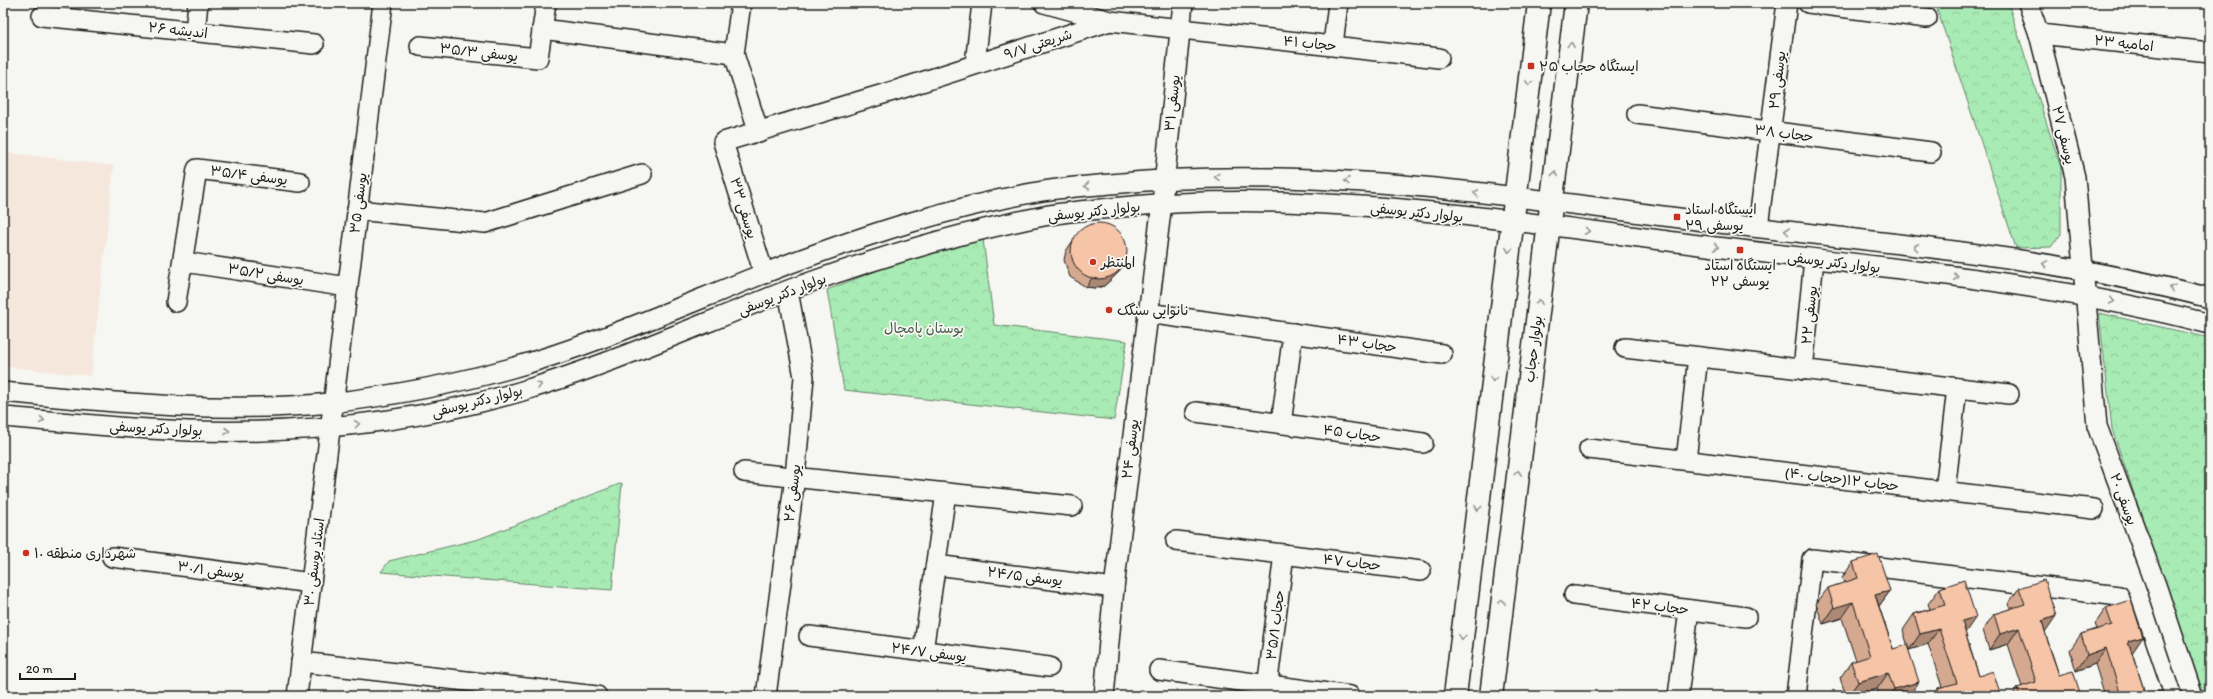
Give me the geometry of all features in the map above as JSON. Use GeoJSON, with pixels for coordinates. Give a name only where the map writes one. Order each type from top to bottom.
{"type":"FeatureCollection","features":[{"type":"Feature","properties":{"kind":"main road"},"geometry":{"type":"LineString","coordinates":[[1455,696],[1539,3]]}},
{"type":"Feature","properties":{"kind":"main road","name":"بولوار حجاب"},"geometry":{"type":"LineString","coordinates":[[1491,696],[1576,3]]}},
{"type":"Feature","properties":{"kind":"street"},"geometry":{"type":"LineString","coordinates":[[196,32],[198,3]]}},
{"type":"Feature","properties":{"kind":"street","name":"یوسفی ۳۵"},"geometry":{"type":"LineString","coordinates":[[333,402],[383,3]]}},
{"type":"Feature","properties":{"kind":"street"},"geometry":{"type":"LineString","coordinates":[[546,3],[542,29],[734,54]]}},
{"type":"Feature","properties":{"kind":"street"},"geometry":{"type":"LineString","coordinates":[[741,3],[734,54],[759,132]]}},
{"type":"Feature","properties":{"kind":"street"},"geometry":{"type":"LineString","coordinates":[[975,64],[982,3]]}},
{"type":"Feature","properties":{"kind":"street"},"geometry":{"type":"LineString","coordinates":[[1044,3],[1110,21]]}},
{"type":"Feature","properties":{"kind":"street","name":"یوسفی ۳۱"},"geometry":{"type":"LineString","coordinates":[[1162,203],[1183,3]]}},
{"type":"Feature","properties":{"kind":"street"},"geometry":{"type":"LineString","coordinates":[[1333,45],[1338,3]]}},
{"type":"Feature","properties":{"kind":"street","name":"یوسفی ۲۹"},"geometry":{"type":"LineString","coordinates":[[1758,228],[1787,3]]}},
{"type":"Feature","properties":{"kind":"street"},"geometry":{"type":"LineString","coordinates":[[1808,3],[1927,18]]}},
{"type":"Feature","properties":{"kind":"street","name":"یوسفی ۲۷"},"geometry":{"type":"LineString","coordinates":[[2028,3],[2039,34],[2075,177],[2086,296]]}},
{"type":"Feature","properties":{"kind":"street","name":"اندیشه ۲۶"},"geometry":{"type":"LineString","coordinates":[[42,16],[314,44]]}},
{"type":"Feature","properties":{"kind":"street","name":"شریعتی ۹/۷"},"geometry":{"type":"LineString","coordinates":[[724,142],[900,89],[1110,21],[1180,28]]}},
{"type":"Feature","properties":{"kind":"street","name":"حجاب ۴۱"},"geometry":{"type":"LineString","coordinates":[[1180,28],[1439,58]]}},
{"type":"Feature","properties":{"kind":"street","name":"یوسفی ۳۵/۳"},"geometry":{"type":"LineString","coordinates":[[420,46],[538,58],[542,29]]}},
{"type":"Feature","properties":{"kind":"street","name":"امامیه ۲۳"},"geometry":{"type":"LineString","coordinates":[[2039,34],[2210,52]]}},
{"type":"Feature","properties":{"kind":"street","name":"حجاب ۳۸"},"geometry":{"type":"LineString","coordinates":[[1637,114],[1931,152]]}},
{"type":"Feature","properties":{"kind":"street","name":"یوسفی ۳۳"},"geometry":{"type":"LineString","coordinates":[[724,142],[764,274]]}},
{"type":"Feature","properties":{"kind":"street","name":"یوسفی ۳۵/۴"},"geometry":{"type":"LineString","coordinates":[[184,262],[198,169],[300,182]]}},
{"type":"Feature","properties":{"kind":"street"},"geometry":{"type":"LineString","coordinates":[[357,210],[485,223],[642,174]]}},
{"type":"Feature","properties":{"kind":"street","name":"بولوار دکتر یوسفی"},"geometry":{"type":"LineString","coordinates":[[3,392],[155,405],[231,407],[333,402],[414,391],[509,369],[601,339],[764,274],[858,239],[933,216],[1046,191],[1164,179],[1263,176],[1360,182],[1515,197],[2015,260],[2084,271],[2165,287],[2210,298]]}},
{"type":"Feature","properties":{"kind":"street","name":"بولوار دکتر یوسفی"},"geometry":{"type":"LineString","coordinates":[[3,417],[153,430],[231,431],[330,427],[419,415],[516,393],[610,362],[788,291],[939,240],[1050,215],[1162,203],[1271,201],[1358,206],[1548,226],[2012,284],[2086,296],[2160,311],[2210,324]]}},
{"type":"Feature","properties":{"kind":"street","name":"یوسفی ۲۴"},"geometry":{"type":"LineString","coordinates":[[1104,696],[1114,588],[1147,313],[1162,203]]}},
{"type":"Feature","properties":{"kind":"street","name":"یوسفی ۲۲"},"geometry":{"type":"LineString","coordinates":[[1803,370],[1814,259]]}},
{"type":"Feature","properties":{"kind":"street"},"geometry":{"type":"LineString","coordinates":[[176,302],[184,262]]}},
{"type":"Feature","properties":{"kind":"street","name":"یوسفی ۳۵/۲"},"geometry":{"type":"LineString","coordinates":[[184,262],[348,287]]}},
{"type":"Feature","properties":{"kind":"street","name":"یوسفی ۲۶"},"geometry":{"type":"LineString","coordinates":[[766,696],[795,477],[804,377],[788,291]]}},
{"type":"Feature","properties":{"kind":"street","name":"یوسفی ۲۰"},"geometry":{"type":"LineString","coordinates":[[2086,296],[2097,426],[2156,585],[2193,696]]}},
{"type":"Feature","properties":{"kind":"street","name":"حجاب ۴۳"},"geometry":{"type":"LineString","coordinates":[[1147,313],[1442,354]]}},
{"type":"Feature","properties":{"kind":"street"},"geometry":{"type":"LineString","coordinates":[[1281,424],[1293,333]]}},
{"type":"Feature","properties":{"kind":"street"},"geometry":{"type":"LineString","coordinates":[[1625,348],[2009,394]]}},
{"type":"Feature","properties":{"kind":"street"},"geometry":{"type":"LineString","coordinates":[[1686,460],[1698,357]]}},
{"type":"Feature","properties":{"kind":"street"},"geometry":{"type":"LineString","coordinates":[[1945,491],[1957,388]]}},
{"type":"Feature","properties":{"kind":"street","name":"استاد یوسفی ۳۰"},"geometry":{"type":"LineString","coordinates":[[297,696],[333,402]]}},
{"type":"Feature","properties":{"kind":"street","name":"حجاب ۴۵"},"geometry":{"type":"LineString","coordinates":[[1196,412],[1423,443]]}},
{"type":"Feature","properties":{"kind":"street","name":"حجاب ۱۲(حجاب ۴۰)"},"geometry":{"type":"LineString","coordinates":[[1589,449],[2094,509]]}},
{"type":"Feature","properties":{"kind":"street"},"geometry":{"type":"LineString","coordinates":[[744,472],[1072,506]]}},
{"type":"Feature","properties":{"kind":"street"},"geometry":{"type":"LineString","coordinates":[[924,651],[946,493]]}},
{"type":"Feature","properties":{"kind":"street","name":"حجاب ۴۷"},"geometry":{"type":"LineString","coordinates":[[1176,541],[1421,571]]}},
{"type":"Feature","properties":{"kind":"street","name":"حجاب ۳۵/۱"},"geometry":{"type":"LineString","coordinates":[[1267,690],[1284,554]]}},
{"type":"Feature","properties":{"kind":"street","name":"یوسفی ۳۰/۱"},"geometry":{"type":"LineString","coordinates":[[112,557],[311,583]]}},
{"type":"Feature","properties":{"kind":"street"},"geometry":{"type":"LineString","coordinates":[[1796,696],[1812,559],[2119,596],[2153,696]]}},
{"type":"Feature","properties":{"kind":"street","name":"یوسفی ۲۴/۵"},"geometry":{"type":"LineString","coordinates":[[936,565],[1114,588]]}},
{"type":"Feature","properties":{"kind":"street","name":"حجاب ۴۲"},"geometry":{"type":"LineString","coordinates":[[1574,595],[1746,617]]}},
{"type":"Feature","properties":{"kind":"street"},"geometry":{"type":"LineString","coordinates":[[1678,696],[1689,610]]}},
{"type":"Feature","properties":{"kind":"street","name":"یوسفی ۲۴/۷"},"geometry":{"type":"LineString","coordinates":[[809,636],[1049,667]]}},
{"type":"Feature","properties":{"kind":"street"},"geometry":{"type":"LineString","coordinates":[[301,662],[597,696]]}},
{"type":"Feature","properties":{"kind":"street"},"geometry":{"type":"LineString","coordinates":[[1159,670],[1267,690],[1350,696]]}},
{"type":"Feature","properties":{"kind":"shaded area"},"geometry":{"type":"Polygon","coordinates":[[[4,152],[114,166],[91,376],[3,366],[4,152]]]}},
{"type":"Feature","properties":{"kind":"green space"},"geometry":{"type":"Polygon","coordinates":[[[1935,3],[2008,3],[2061,168],[2061,234],[2051,247],[2016,248],[1935,3]]]}},
{"type":"Feature","properties":{"kind":"green space","name":"بوستان پامچال"},"geometry":{"type":"Polygon","coordinates":[[[983,239],[994,325],[1127,341],[1114,420],[844,390],[827,290],[909,258],[983,239]]]}},
{"type":"Feature","properties":{"kind":"green space"},"geometry":{"type":"Polygon","coordinates":[[[2099,313],[2210,338],[2210,696],[2203,696],[2112,429],[2099,313]]]}},
{"type":"Feature","properties":{"kind":"green space"},"geometry":{"type":"Polygon","coordinates":[[[622,483],[612,590],[381,572],[389,561],[479,539],[622,483]]]}},
{"type":"Feature","properties":{"kind":"building","name":"المنتظر"},"geometry":{"type":"Polygon","coordinates":[[[1099,223],[1110,225],[1119,231],[1125,240],[1127,251],[1125,262],[1119,271],[1110,277],[1099,279],[1088,277],[1079,271],[1073,262],[1071,251],[1073,240],[1079,231],[1088,225],[1099,223]]]}},
{"type":"Feature","properties":{"kind":"building"},"geometry":{"type":"Polygon","coordinates":[[[1878,554],[1890,591],[1875,595],[1893,649],[1907,645],[1919,682],[1894,689],[1888,673],[1858,682],[1851,662],[1870,656],[1853,602],[1834,608],[1828,588],[1858,578],[1853,562],[1878,554]]]}},
{"type":"Feature","properties":{"kind":"building"},"geometry":{"type":"Polygon","coordinates":[[[1964,580],[1976,617],[1962,621],[1970,649],[1979,676],[1993,671],[2001,696],[1940,696],[1938,688],[1957,683],[1939,629],[1920,634],[1914,614],[1945,605],[1940,588],[1964,580]]]}},
{"type":"Feature","properties":{"kind":"building"},"geometry":{"type":"Polygon","coordinates":[[[2044,580],[2056,616],[2042,621],[2050,649],[2059,675],[2073,671],[2081,696],[2020,696],[2017,688],[2036,682],[2019,628],[2000,634],[1994,614],[2025,604],[2019,588],[2044,580]]]}},
{"type":"Feature","properties":{"kind":"building"},"geometry":{"type":"Polygon","coordinates":[[[2131,600],[2143,637],[2128,641],[2146,696],[2121,696],[2106,648],[2087,655],[2081,634],[2112,625],[2106,608],[2131,600]]]}},
{"type":"Feature","properties":{"kind":"building"},"geometry":{"type":"Polygon","coordinates":[[[2160,691],[2162,696],[2146,696],[2160,691]]]}},
{"type":"Feature","properties":{"kind":"place","name":"ایستگاه حجاب ۲۵"},"geometry":{"type":"Point","coordinates":[1531,66]}},
{"type":"Feature","properties":{"kind":"place","name":"ایستگاه استاد یوسفی ۲۹"},"geometry":{"type":"Point","coordinates":[1677,217]}},
{"type":"Feature","properties":{"kind":"place","name":"ایستگاه استاد یوسفی ۲۲"},"geometry":{"type":"Point","coordinates":[1740,250]}},
{"type":"Feature","properties":{"kind":"place","name":"المنتظر"},"geometry":{"type":"Point","coordinates":[1093,262]}},
{"type":"Feature","properties":{"kind":"place","name":"نانوایی سنگک"},"geometry":{"type":"Point","coordinates":[1109,310]}},
{"type":"Feature","properties":{"kind":"place","name":"شهرداری منطقه ۱۰"},"geometry":{"type":"Point","coordinates":[26,553]}}]}
